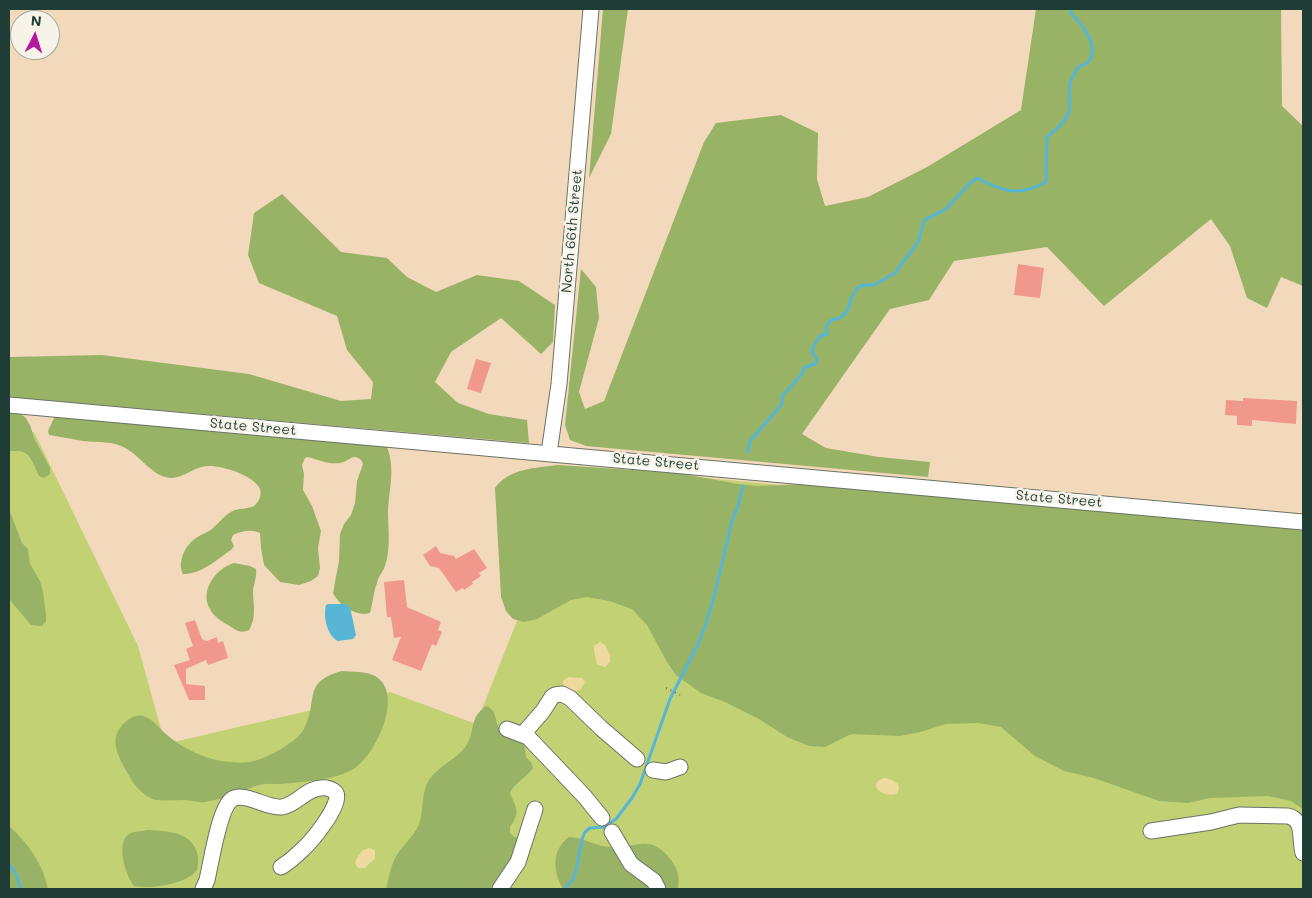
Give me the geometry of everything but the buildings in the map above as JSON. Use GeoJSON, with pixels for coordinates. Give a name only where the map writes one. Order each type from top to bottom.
{"type":"FeatureCollection","features":[{"type":"Feature","properties":{"kind":"street","name":"North 66th Street"},"geometry":{"type":"LineString","coordinates":[[549,453],[559,384],[591,9]]}},
{"type":"Feature","properties":{"kind":"street","name":"State Street"},"geometry":{"type":"LineString","coordinates":[[9,405],[1303,522]]}},
{"type":"Feature","properties":{"kind":"street"},"geometry":{"type":"LineString","coordinates":[[523,734],[543,711],[552,697],[562,694],[570,698],[636,758]]}},
{"type":"Feature","properties":{"kind":"street"},"geometry":{"type":"LineString","coordinates":[[507,729],[523,734],[585,797],[602,818]]}},
{"type":"Feature","properties":{"kind":"street"},"geometry":{"type":"LineString","coordinates":[[653,770],[666,772],[680,766]]}},
{"type":"Feature","properties":{"kind":"street"},"geometry":{"type":"LineString","coordinates":[[203,889],[207,880],[222,818],[230,801],[234,798],[243,798],[281,807],[314,789],[333,790],[337,798],[331,814],[308,844],[282,867]]}},
{"type":"Feature","properties":{"kind":"street"},"geometry":{"type":"LineString","coordinates":[[500,889],[518,862],[535,809]]}},
{"type":"Feature","properties":{"kind":"street"},"geometry":{"type":"LineString","coordinates":[[1151,831],[1212,822],[1239,814],[1288,816],[1295,818],[1299,822],[1303,853]]}},
{"type":"Feature","properties":{"kind":"street"},"geometry":{"type":"LineString","coordinates":[[612,832],[631,864],[654,880],[658,889]]}},
{"type":"Feature","properties":{"kind":"path"},"geometry":{"type":"LineString","coordinates":[[666,688],[680,695]]}},
{"type":"Feature","properties":{"kind":"green space"},"geometry":{"type":"Polygon","coordinates":[[[603,9],[628,9],[611,134],[589,178],[603,9]]]}},
{"type":"Feature","properties":{"kind":"green space"},"geometry":{"type":"Polygon","coordinates":[[[1036,9],[1281,9],[1282,106],[1303,126],[1303,286],[1281,277],[1267,308],[1247,298],[1230,246],[1211,219],[1104,306],[1047,247],[954,261],[929,300],[890,309],[802,434],[826,448],[879,457],[930,462],[928,477],[586,446],[570,440],[565,425],[581,269],[596,287],[599,318],[579,392],[585,409],[604,401],[704,142],[716,123],[781,115],[818,133],[817,179],[825,206],[868,197],[927,167],[1021,110],[1036,9]]]}},
{"type":"Feature","properties":{"kind":"green space"},"geometry":{"type":"Polygon","coordinates":[[[282,194],[341,252],[387,258],[407,277],[436,292],[477,275],[519,281],[555,305],[553,342],[541,354],[501,318],[451,352],[435,382],[458,403],[489,414],[527,420],[529,443],[9,397],[9,357],[102,355],[249,374],[341,401],[371,399],[373,382],[347,350],[337,316],[259,283],[248,255],[254,213],[282,194]]]}},
{"type":"Feature","properties":{"kind":"green space"},"geometry":{"type":"Polygon","coordinates":[[[9,410],[25,417],[30,425],[34,438],[50,468],[50,474],[44,478],[39,476],[29,456],[18,451],[9,451],[9,410]]]}},
{"type":"Feature","properties":{"kind":"green space"},"geometry":{"type":"Polygon","coordinates":[[[9,416],[26,431],[34,432],[138,646],[165,744],[390,692],[476,724],[525,601],[588,467],[1303,534],[1303,889],[9,889],[9,416]]]}},
{"type":"Feature","properties":{"kind":"green space"},"geometry":{"type":"Polygon","coordinates":[[[55,416],[386,445],[391,461],[388,553],[385,566],[378,579],[370,613],[359,613],[348,609],[339,602],[333,593],[339,561],[340,534],[344,524],[351,515],[355,503],[357,481],[363,464],[360,459],[354,457],[344,462],[335,463],[308,457],[305,458],[302,465],[304,474],[303,490],[312,506],[321,531],[318,548],[320,568],[318,576],[311,581],[299,585],[280,582],[264,565],[260,533],[250,531],[233,535],[231,540],[234,546],[232,549],[209,566],[196,572],[183,574],[181,564],[183,554],[188,545],[212,529],[232,511],[254,506],[261,494],[257,484],[244,475],[213,466],[198,468],[175,478],[165,477],[158,474],[122,446],[106,442],[83,441],[49,435],[48,431],[55,416]]]}},
{"type":"Feature","properties":{"kind":"green space"},"geometry":{"type":"Polygon","coordinates":[[[558,465],[678,473],[758,486],[804,484],[1303,526],[1303,809],[1291,801],[1268,796],[1210,798],[1188,803],[1159,801],[1094,778],[1064,771],[1035,756],[1001,727],[978,723],[946,724],[900,736],[851,734],[825,747],[809,746],[787,737],[759,719],[725,702],[701,693],[676,675],[647,625],[632,609],[609,601],[587,597],[571,600],[537,619],[524,622],[513,619],[506,611],[501,597],[495,488],[501,481],[515,473],[532,468],[558,465]]]}},
{"type":"Feature","properties":{"kind":"green space"},"geometry":{"type":"Polygon","coordinates":[[[9,509],[22,543],[28,549],[30,564],[40,581],[46,615],[46,621],[42,626],[31,625],[9,599],[9,509]]]}},
{"type":"Feature","properties":{"kind":"green space"},"geometry":{"type":"Polygon","coordinates":[[[234,563],[256,569],[253,590],[253,620],[249,630],[243,632],[236,630],[218,618],[211,612],[207,602],[208,588],[211,581],[221,570],[234,563]]]}},
{"type":"Feature","properties":{"kind":"green space"},"geometry":{"type":"Polygon","coordinates":[[[342,671],[364,672],[375,676],[384,684],[387,696],[384,723],[378,737],[363,761],[348,772],[330,778],[310,781],[262,784],[228,797],[205,802],[154,800],[138,788],[119,757],[116,745],[117,733],[127,720],[135,716],[143,716],[150,719],[181,745],[197,754],[237,763],[260,759],[274,753],[301,734],[308,719],[316,687],[329,676],[342,671]]]}},
{"type":"Feature","properties":{"kind":"green space"},"geometry":{"type":"Polygon","coordinates":[[[486,706],[493,711],[499,728],[502,731],[524,741],[526,757],[531,762],[533,768],[510,793],[516,806],[516,814],[510,827],[510,833],[514,837],[521,838],[498,889],[386,889],[398,853],[418,826],[426,785],[437,771],[466,746],[471,735],[474,720],[486,706]]]}},
{"type":"Feature","properties":{"kind":"green space"},"geometry":{"type":"Polygon","coordinates":[[[9,826],[34,854],[48,889],[9,889],[9,826]]]}},
{"type":"Feature","properties":{"kind":"green space"},"geometry":{"type":"Polygon","coordinates":[[[149,830],[180,834],[191,842],[196,849],[198,857],[196,871],[191,876],[176,883],[148,887],[134,886],[125,868],[122,852],[123,845],[125,838],[129,834],[149,830]]]}},
{"type":"Feature","properties":{"kind":"green space"},"geometry":{"type":"Polygon","coordinates":[[[569,837],[606,847],[643,844],[656,846],[671,860],[677,870],[679,877],[678,889],[563,889],[557,876],[556,862],[559,848],[569,837]]]}},
{"type":"Feature","properties":{"kind":"sand"},"geometry":{"type":"Polygon","coordinates":[[[600,642],[605,645],[610,655],[610,662],[605,667],[597,664],[594,652],[594,646],[600,642]]]}},
{"type":"Feature","properties":{"kind":"sand"},"geometry":{"type":"Polygon","coordinates":[[[568,677],[582,678],[585,682],[581,689],[577,691],[567,689],[563,685],[563,681],[568,677]]]}},
{"type":"Feature","properties":{"kind":"sand"},"geometry":{"type":"Polygon","coordinates":[[[884,778],[898,784],[899,790],[896,794],[886,794],[878,790],[876,784],[884,778]]]}},
{"type":"Feature","properties":{"kind":"sand"},"geometry":{"type":"Polygon","coordinates":[[[369,848],[375,850],[375,858],[365,868],[358,868],[355,863],[357,858],[362,851],[369,848]]]}},
{"type":"Feature","properties":{"kind":"water"},"geometry":{"type":"Polygon","coordinates":[[[328,604],[345,604],[350,607],[356,635],[353,639],[338,641],[331,635],[325,610],[328,604]]]}},
{"type":"Feature","properties":{"kind":"waterway"},"geometry":{"type":"LineString","coordinates":[[747,452],[751,440],[782,404],[782,396],[802,374],[804,368],[816,363],[817,358],[813,354],[812,349],[820,336],[827,334],[826,326],[831,320],[840,318],[847,312],[857,288],[864,285],[874,285],[895,273],[918,242],[924,220],[946,209],[977,178],[996,187],[1011,191],[1027,190],[1046,182],[1047,137],[1068,115],[1071,80],[1078,68],[1086,64],[1091,58],[1092,44],[1085,30],[1071,14],[1071,9]]}},
{"type":"Feature","properties":{"kind":"waterway"},"geometry":{"type":"LineString","coordinates":[[565,889],[573,879],[576,871],[585,832],[590,828],[604,827],[616,819],[640,784],[670,699],[706,624],[732,521],[743,486]]}},
{"type":"Feature","properties":{"kind":"waterway"},"geometry":{"type":"LineString","coordinates":[[9,864],[16,874],[21,889]]}}]}
